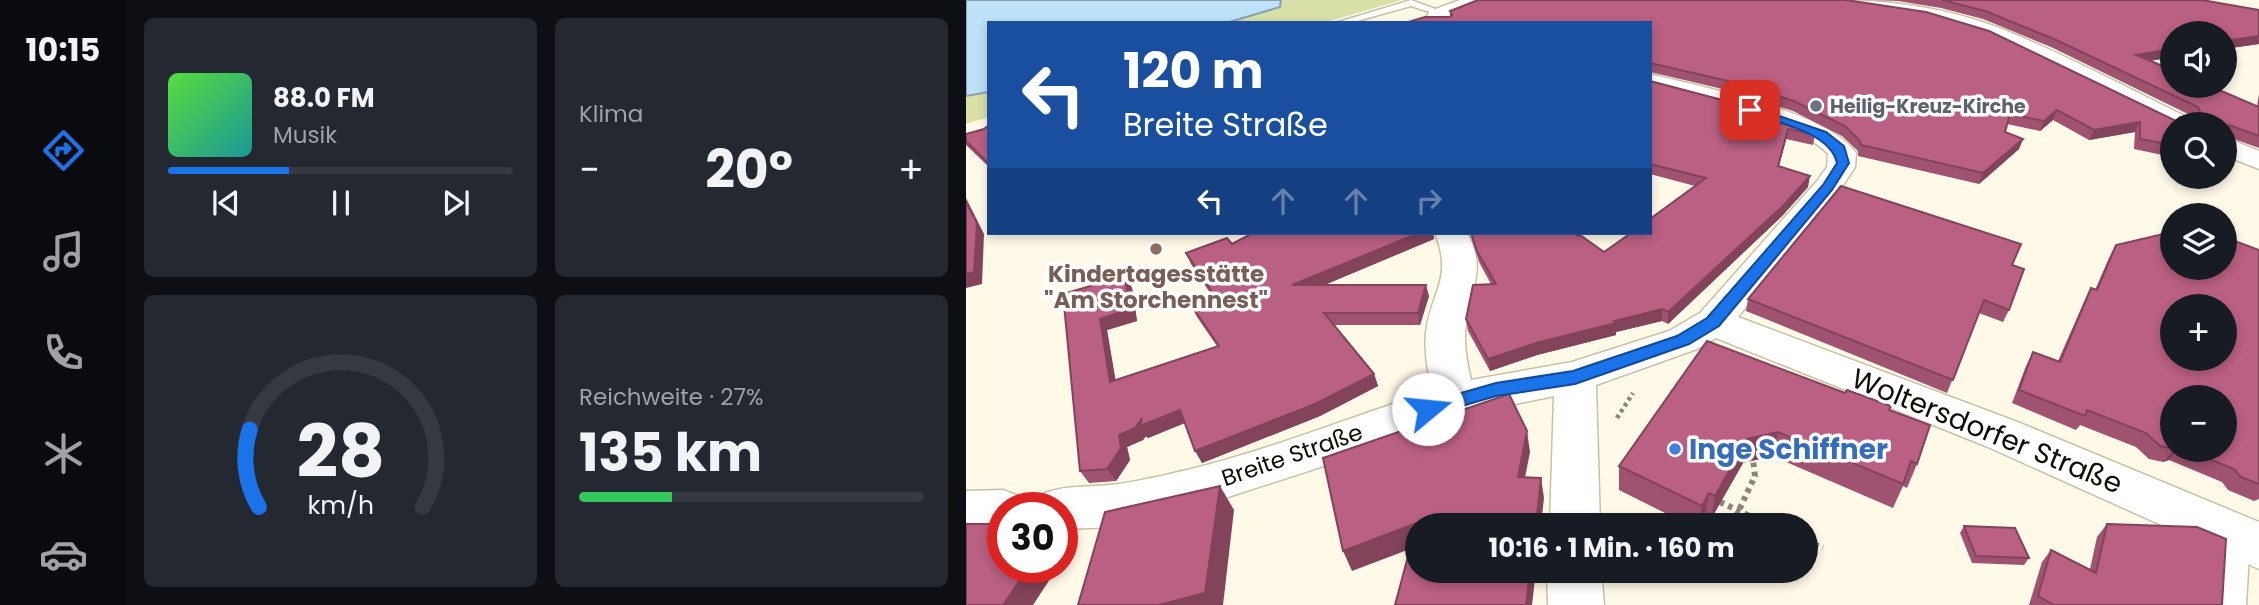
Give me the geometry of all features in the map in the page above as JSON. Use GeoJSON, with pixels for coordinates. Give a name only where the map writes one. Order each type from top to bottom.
{"type":"FeatureCollection","features":[{"type":"Feature","properties":{"kind":"street"},"geometry":{"type":"LineString","coordinates":[[1439,18],[1478,0]]}},
{"type":"Feature","properties":{"kind":"street"},"geometry":{"type":"LineString","coordinates":[[1843,0],[1937,16],[1994,33],[2160,113]]}},
{"type":"Feature","properties":{"kind":"street","name":"Breite Straße"},"geometry":{"type":"LineString","coordinates":[[1078,507],[1117,506],[1188,490],[1317,450],[1376,426],[1455,400],[1496,390],[1575,377],[1683,340],[1713,322],[1828,187],[1843,163],[1843,157],[1840,149],[1830,139],[1805,127],[1652,82]]}},
{"type":"Feature","properties":{"kind":"street"},"geometry":{"type":"LineString","coordinates":[[2237,151],[2259,162]]}},
{"type":"Feature","properties":{"kind":"street"},"geometry":{"type":"LineString","coordinates":[[1452,235],[1460,248],[1462,263],[1461,279],[1446,325],[1446,363],[1455,400]]}},
{"type":"Feature","properties":{"kind":"street","name":"Woltersdorfer Straße"},"geometry":{"type":"LineString","coordinates":[[1713,322],[2004,435],[2248,541]]}},
{"type":"Feature","properties":{"kind":"street"},"geometry":{"type":"LineString","coordinates":[[1575,377],[1575,513]]}},
{"type":"Feature","properties":{"kind":"street"},"geometry":{"type":"LineString","coordinates":[[966,513],[987,512]]}},
{"type":"Feature","properties":{"kind":"street"},"geometry":{"type":"LineString","coordinates":[[1575,583],[1576,605]]}},
{"type":"Feature","properties":{"kind":"lane"},"geometry":{"type":"LineString","coordinates":[[1346,21],[1410,3],[1439,18]]}},
{"type":"Feature","properties":{"kind":"lane"},"geometry":{"type":"LineString","coordinates":[[2233,605],[2248,541]]}},
{"type":"Feature","properties":{"kind":"path"},"geometry":{"type":"LineString","coordinates":[[1613,427],[1623,405],[1641,385]]}},
{"type":"Feature","properties":{"kind":"path"},"geometry":{"type":"LineString","coordinates":[[1720,502],[1739,512],[1755,477],[1753,460]]}},
{"type":"Feature","properties":{"kind":"path"},"geometry":{"type":"LineString","coordinates":[[1818,546],[1823,548]]}},
{"type":"Feature","properties":{"kind":"green space"},"geometry":{"type":"Polygon","coordinates":[[[1281,0],[1402,0],[1330,21],[1233,21],[1280,7],[1281,0]]]}},
{"type":"Feature","properties":{"kind":"green space"},"geometry":{"type":"Polygon","coordinates":[[[987,92],[987,118],[966,124],[966,96],[987,92]]]}},
{"type":"Feature","properties":{"kind":"water"},"geometry":{"type":"Polygon","coordinates":[[[966,0],[1281,0],[1280,7],[1233,21],[987,21],[987,92],[966,96],[966,0]]]}},
{"type":"Feature","properties":{"kind":"building"},"geometry":{"type":"Polygon","coordinates":[[[1478,0],[1846,0],[1926,12],[1989,31],[2160,113],[2160,143],[2140,139],[2140,122],[2094,130],[2057,110],[2044,121],[2010,114],[2005,132],[2023,139],[1983,173],[1861,145],[1845,126],[1794,101],[1732,82],[1652,63],[1652,21],[1412,21],[1452,15],[1450,11],[1478,0]]]}},
{"type":"Feature","properties":{"kind":"building"},"geometry":{"type":"Polygon","coordinates":[[[1942,0],[2202,0],[2259,10],[2259,36],[2237,39],[2237,21],[2160,21],[2160,51],[2136,55],[2160,65],[2160,89],[2054,39],[1985,11],[1942,0]]]}},
{"type":"Feature","properties":{"kind":"building"},"geometry":{"type":"Polygon","coordinates":[[[1652,82],[1745,106],[1795,124],[1815,135],[1788,129],[1778,166],[1810,176],[1784,205],[1668,312],[1662,309],[1614,321],[1616,323],[1536,343],[1488,359],[1466,319],[1473,285],[1496,284],[1477,251],[1472,235],[1580,235],[1604,252],[1628,235],[1652,235],[1652,218],[1706,178],[1652,164],[1652,82]]]}},
{"type":"Feature","properties":{"kind":"building"},"geometry":{"type":"Polygon","coordinates":[[[2179,98],[2237,98],[2259,107],[2259,136],[2237,128],[2237,112],[2200,112],[2198,107],[2179,98]]]}},
{"type":"Feature","properties":{"kind":"building"},"geometry":{"type":"Polygon","coordinates":[[[987,127],[987,162],[966,141],[966,134],[987,127]]]}},
{"type":"Feature","properties":{"kind":"building"},"geometry":{"type":"Polygon","coordinates":[[[1841,186],[2021,244],[2012,265],[2024,269],[2009,310],[1984,300],[1953,380],[1748,299],[1841,186]]]}},
{"type":"Feature","properties":{"kind":"building"},"geometry":{"type":"Polygon","coordinates":[[[966,202],[977,223],[974,272],[966,274],[966,202]]]}},
{"type":"Feature","properties":{"kind":"building"},"geometry":{"type":"Polygon","coordinates":[[[1249,235],[1414,235],[1292,285],[1426,285],[1418,313],[1324,313],[1374,374],[1315,404],[1195,451],[1180,410],[1140,426],[1142,418],[1135,428],[1119,435],[1121,448],[1107,469],[1080,471],[1063,294],[1125,276],[1130,309],[1100,319],[1110,382],[1219,346],[1191,305],[1214,295],[1186,253],[1227,238],[1232,244],[1249,235]]]}},
{"type":"Feature","properties":{"kind":"building"},"geometry":{"type":"Polygon","coordinates":[[[2160,235],[2160,280],[2237,280],[2237,242],[2259,250],[2259,484],[2217,462],[2237,462],[2237,385],[2160,385],[2160,446],[2146,433],[2087,410],[2085,416],[2019,390],[2033,352],[2060,362],[2091,288],[2097,290],[2116,245],[2160,235]]]}},
{"type":"Feature","properties":{"kind":"building"},"geometry":{"type":"Polygon","coordinates":[[[1707,341],[1845,393],[1847,390],[1891,406],[1889,410],[1930,425],[1917,464],[1911,461],[1903,484],[1778,432],[1747,439],[1715,496],[1709,493],[1702,506],[1619,466],[1707,341]]]}},
{"type":"Feature","properties":{"kind":"building"},"geometry":{"type":"Polygon","coordinates":[[[1509,394],[1527,431],[1518,477],[1541,478],[1537,513],[1405,513],[1405,528],[1343,551],[1323,458],[1509,394]]]}},
{"type":"Feature","properties":{"kind":"building"},"geometry":{"type":"Polygon","coordinates":[[[1220,486],[1205,593],[1159,605],[1078,605],[1105,512],[1220,486]]]}},
{"type":"Feature","properties":{"kind":"building"},"geometry":{"type":"Polygon","coordinates":[[[966,524],[987,524],[987,583],[1018,583],[1003,605],[966,605],[966,524]]]}},
{"type":"Feature","properties":{"kind":"building"},"geometry":{"type":"Polygon","coordinates":[[[2107,524],[2197,527],[2226,539],[2222,605],[2054,605],[2038,596],[2051,550],[2096,573],[2107,524]]]}},
{"type":"Feature","properties":{"kind":"building"},"geometry":{"type":"Polygon","coordinates":[[[1964,526],[2015,528],[2029,558],[1976,556],[1964,526]]]}},
{"type":"Feature","properties":{"kind":"building"},"geometry":{"type":"Polygon","coordinates":[[[1405,568],[1405,583],[1529,583],[1526,605],[1395,605],[1405,568]]]}},
{"type":"Feature","properties":{"kind":"place","name":"Heilig-Kreuz-Kirche"},"geometry":{"type":"Point","coordinates":[1816,106]}},
{"type":"Feature","properties":{"kind":"place","name":"Kindertagesstätte \"Am Storchennest\""},"geometry":{"type":"Point","coordinates":[1156,249]}},
{"type":"Feature","properties":{"kind":"place","name":"Inge Schiffner"},"geometry":{"type":"Point","coordinates":[1675,449]}},
{"type":"Feature","properties":{"kind":"route"},"geometry":{"type":"LineString","coordinates":[[1428,409],[1496,390],[1575,377],[1683,340],[1713,322],[1828,187],[1843,163],[1840,149],[1822,134],[1750,110]]}}]}
